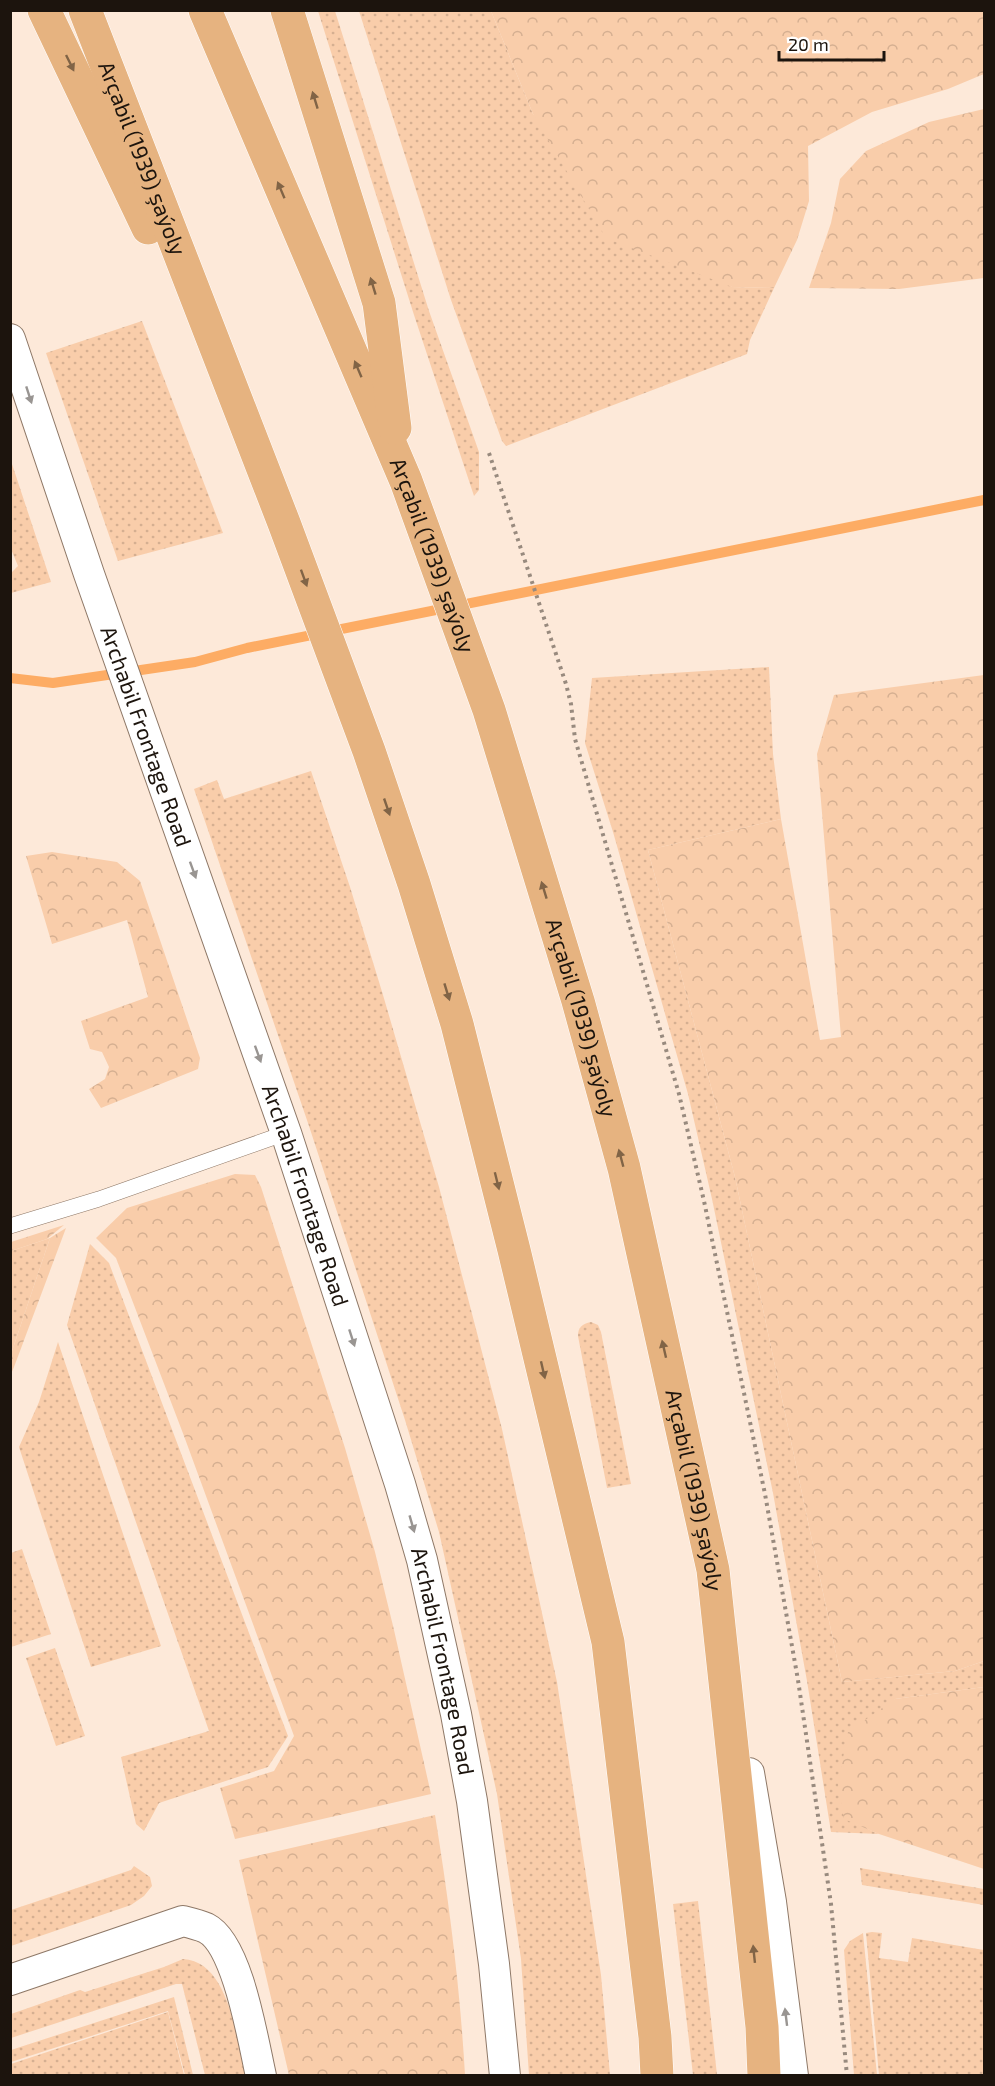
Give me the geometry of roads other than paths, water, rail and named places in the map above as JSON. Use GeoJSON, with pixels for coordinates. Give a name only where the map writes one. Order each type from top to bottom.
{"type":"FeatureCollection","features":[{"type":"Feature","properties":{"kind":"main road"},"geometry":{"type":"LineString","coordinates":[[44,10],[270,491]]}},
{"type":"Feature","properties":{"kind":"main road","name":"Arçabil (1939) şaýoly"},"geometry":{"type":"LineString","coordinates":[[85,10],[284,523],[369,751],[414,884],[457,1024],[517,1261],[608,1642],[655,2037],[657,2076]]}},
{"type":"Feature","properties":{"kind":"main road","name":"Arçabil (1939) şaýoly"},"geometry":{"type":"LineString","coordinates":[[205,10],[403,475],[489,710],[578,1001],[624,1168],[713,1570],[762,2027],[764,2076]]}},
{"type":"Feature","properties":{"kind":"main road"},"geometry":{"type":"LineString","coordinates":[[287,10],[379,303],[403,475]]}},
{"type":"Feature","properties":{"kind":"street","name":"Archabil Frontage Road"},"geometry":{"type":"LineString","coordinates":[[10,339],[89,574],[286,1132],[400,1484],[422,1560],[440,1637],[472,1801],[494,1964],[505,2076]]}},
{"type":"Feature","properties":{"kind":"street"},"geometry":{"type":"LineString","coordinates":[[713,1570],[771,1902],[793,2076]]}},
{"type":"Feature","properties":{"kind":"street"},"geometry":{"type":"LineString","coordinates":[[10,1980],[183,1921],[207,1929],[225,1947],[236,1973],[261,2076]]}},
{"type":"Feature","properties":{"kind":"lane"},"geometry":{"type":"LineString","coordinates":[[10,1226],[99,1198],[286,1132]]}},
{"type":"Feature","properties":{"kind":"waterway"},"geometry":{"type":"LineString","coordinates":[[10,678],[53,683],[195,662],[247,648],[984,500]]}}]}
